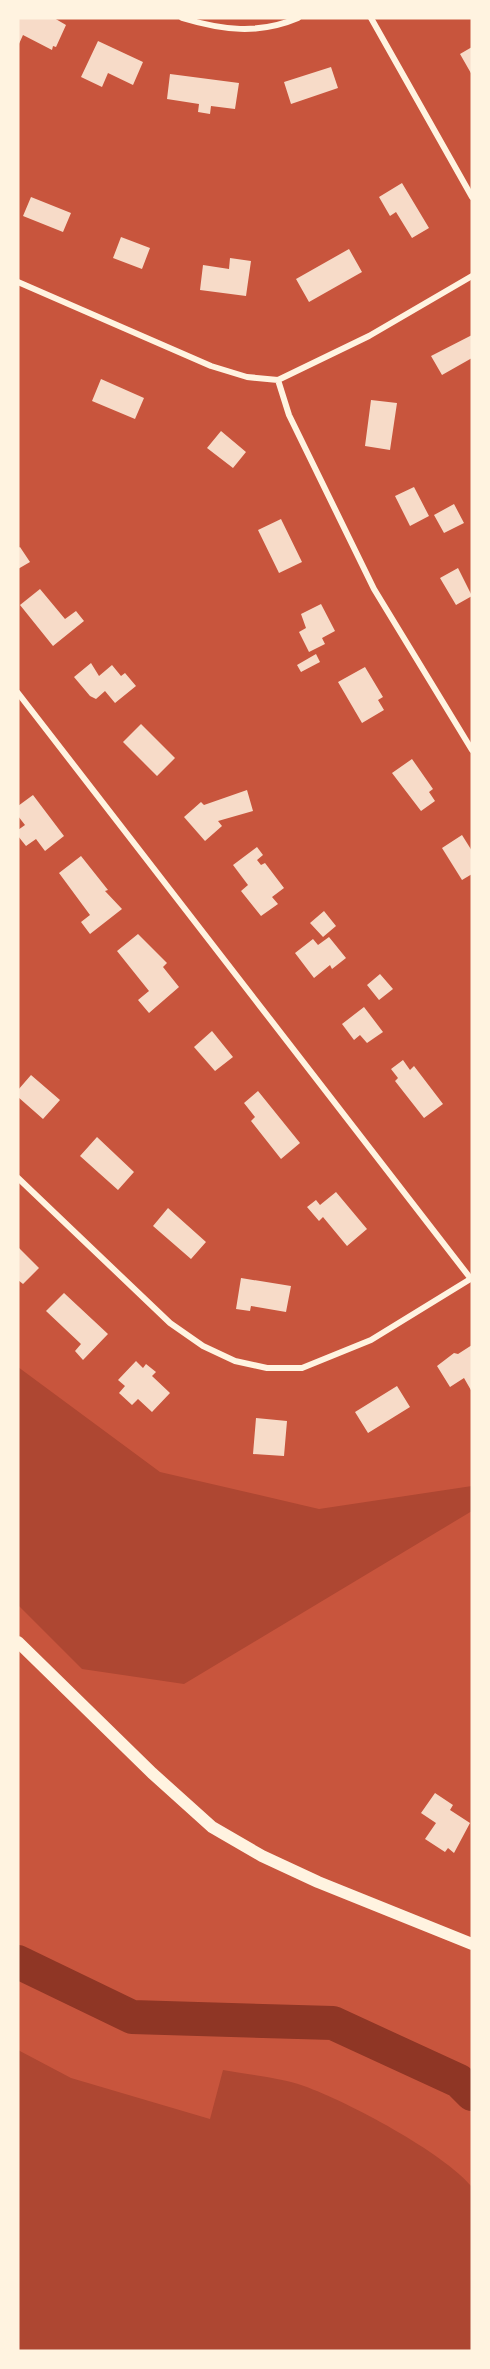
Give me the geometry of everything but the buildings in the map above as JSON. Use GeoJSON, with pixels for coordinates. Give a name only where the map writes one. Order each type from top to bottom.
{"type":"FeatureCollection","features":[{"type":"Feature","properties":{"kind":"main road"},"geometry":{"type":"LineString","coordinates":[[18,1642],[152,1773],[212,1827],[262,1856],[318,1882],[472,1944]]}},
{"type":"Feature","properties":{"kind":"street"},"geometry":{"type":"LineString","coordinates":[[182,18],[236,30],[263,29],[298,18]]}},
{"type":"Feature","properties":{"kind":"street"},"geometry":{"type":"LineString","coordinates":[[370,18],[472,197]]}},
{"type":"Feature","properties":{"kind":"street"},"geometry":{"type":"LineString","coordinates":[[18,282],[211,366],[247,377],[278,380],[369,336],[472,276]]}},
{"type":"Feature","properties":{"kind":"street"},"geometry":{"type":"LineString","coordinates":[[278,380],[289,415],[374,589],[472,750]]}},
{"type":"Feature","properties":{"kind":"street"},"geometry":{"type":"LineString","coordinates":[[18,693],[471,1279],[371,1340],[302,1368],[267,1368],[235,1361],[203,1346],[170,1323],[18,1178]]}},
{"type":"Feature","properties":{"kind":"shaded area"},"geometry":{"type":"Polygon","coordinates":[[[18,1367],[160,1472],[319,1509],[472,1486],[472,1511],[184,1684],[82,1669],[18,1605],[18,1367]]]}},
{"type":"Feature","properties":{"kind":"shaded area"},"geometry":{"type":"Polygon","coordinates":[[[18,2050],[71,2078],[210,2119],[223,2070],[285,2080],[323,2093],[394,2129],[418,2144],[458,2173],[472,2187],[472,2351],[18,2351],[18,2050]]]}},
{"type":"Feature","properties":{"kind":"waterway"},"geometry":{"type":"LineString","coordinates":[[18,1962],[132,2017],[333,2023],[459,2081],[472,2094]]}}]}
